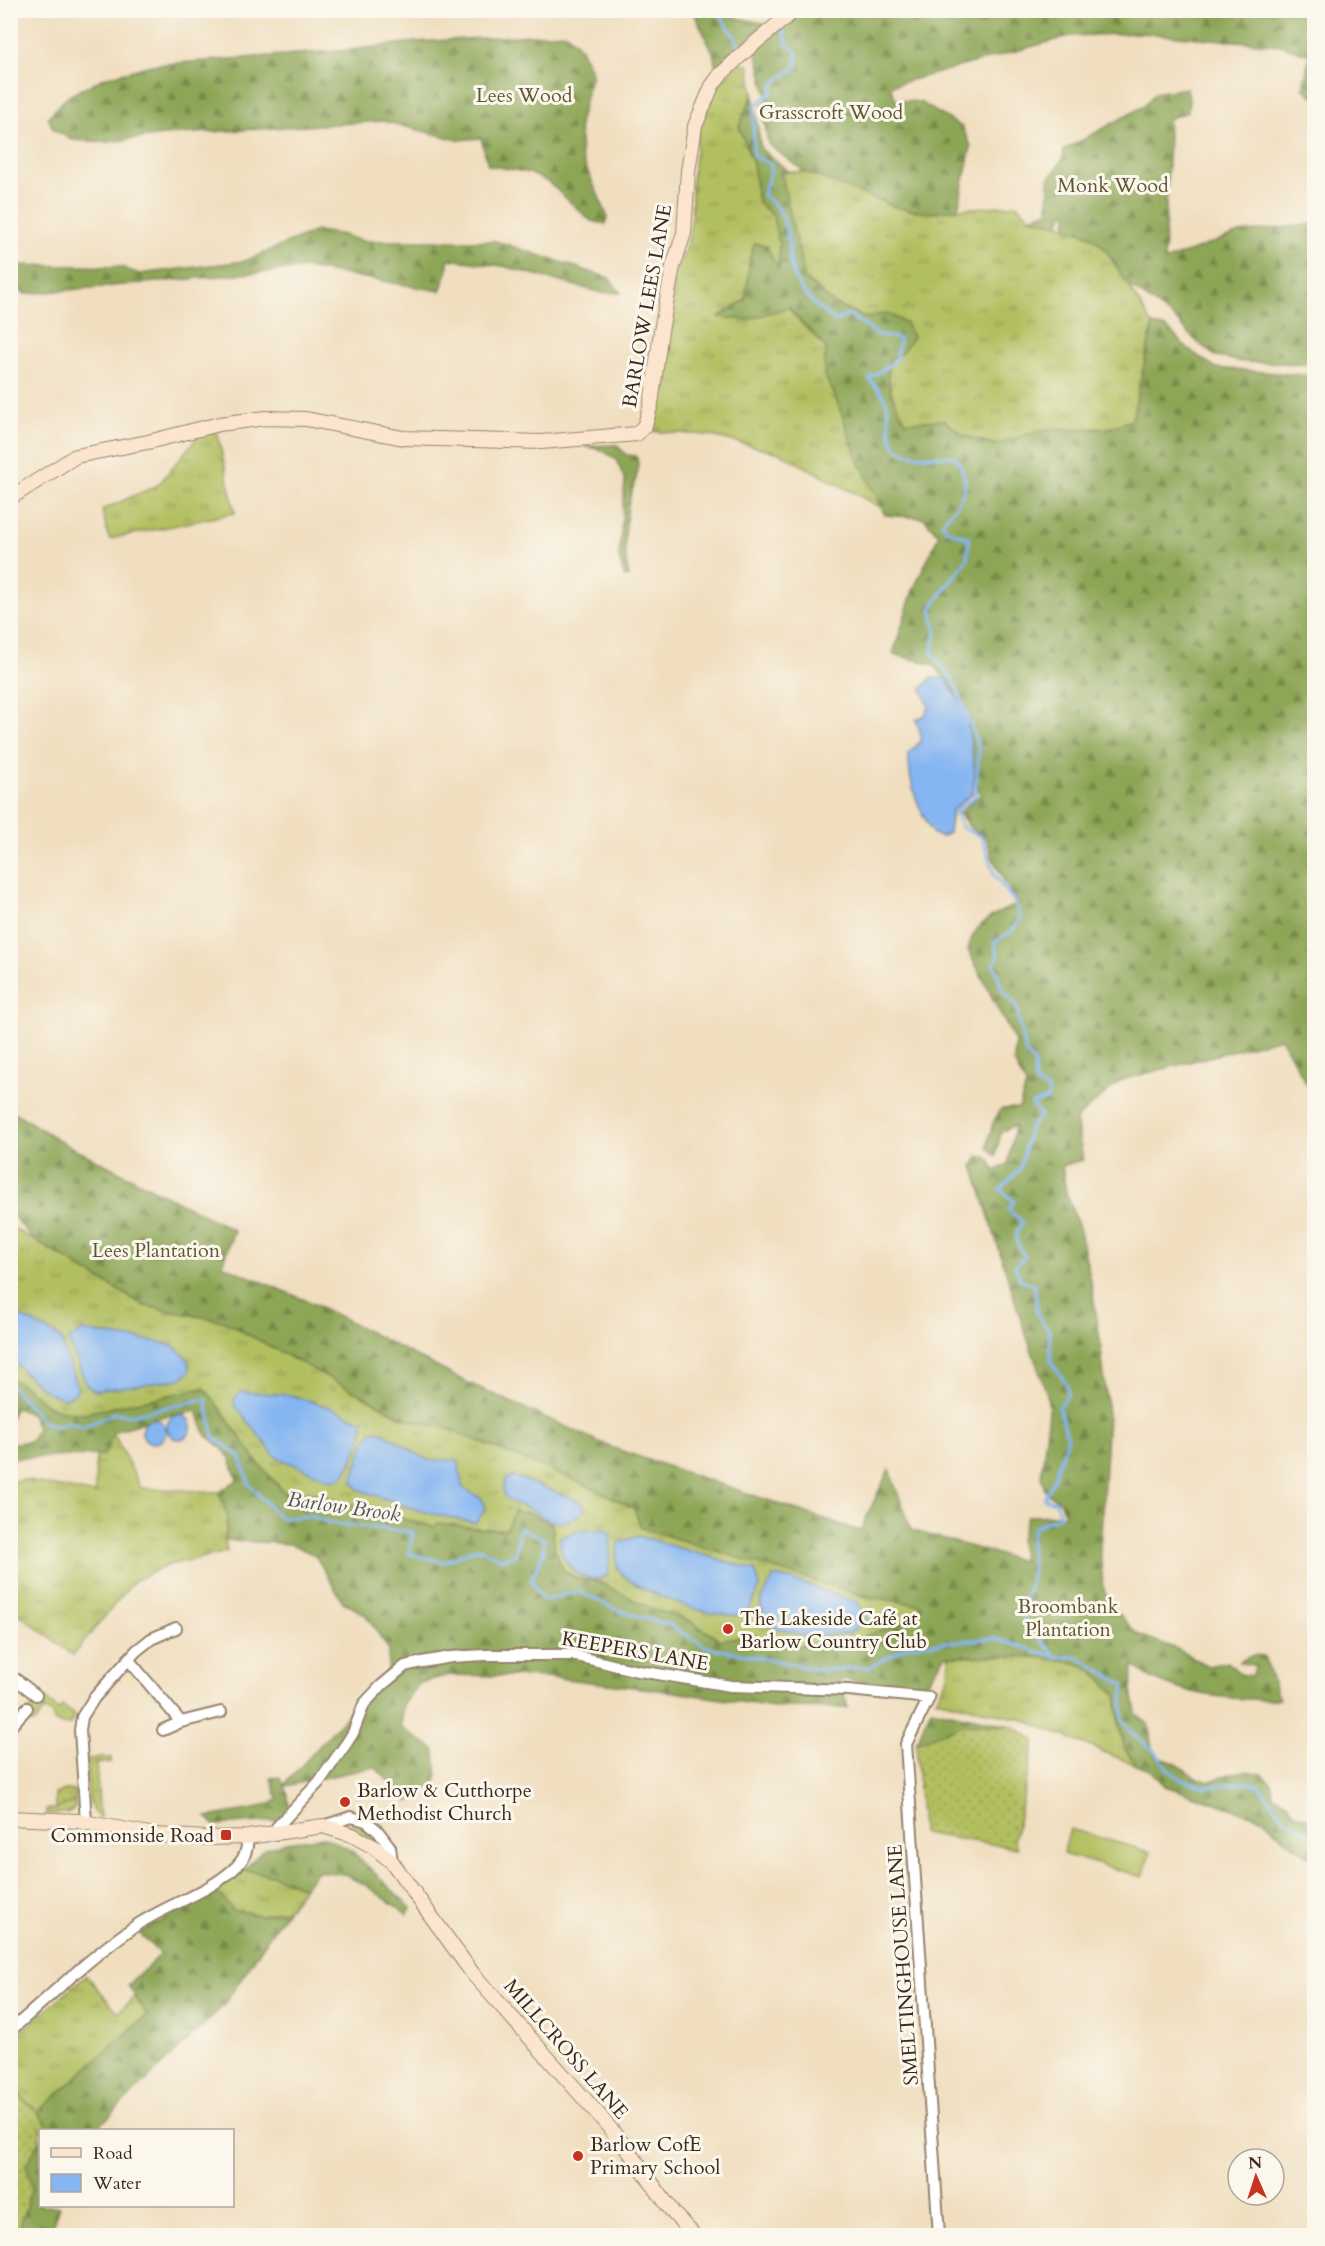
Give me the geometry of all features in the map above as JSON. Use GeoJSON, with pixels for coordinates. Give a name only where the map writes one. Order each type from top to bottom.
{"type":"FeatureCollection","features":[{"type":"Feature","properties":{"kind":"street","name":"BARLOW LEES LANE"},"geometry":{"type":"LineString","coordinates":[[10,498],[76,456],[148,442],[219,424],[266,418],[306,419],[403,438],[541,442],[637,434],[645,425],[651,404],[661,330],[673,267],[684,233],[694,126],[712,86],[720,75],[795,10]]}},
{"type":"Feature","properties":{"kind":"street"},"geometry":{"type":"LineString","coordinates":[[86,1822],[80,1730],[82,1717],[94,1698],[128,1659],[151,1639],[176,1628]]}},
{"type":"Feature","properties":{"kind":"street","name":"KEEPERS LANE"},"geometry":{"type":"LineString","coordinates":[[278,1833],[277,1827],[319,1782],[346,1744],[353,1733],[364,1704],[405,1666],[422,1662],[485,1655],[573,1655],[633,1670],[731,1686],[848,1690],[929,1698]]}},
{"type":"Feature","properties":{"kind":"street"},"geometry":{"type":"LineString","coordinates":[[128,1659],[181,1722]]}},
{"type":"Feature","properties":{"kind":"street"},"geometry":{"type":"LineString","coordinates":[[10,1675],[36,1695]]}},
{"type":"Feature","properties":{"kind":"street","name":"SMELTINGHOUSE LANE"},"geometry":{"type":"LineString","coordinates":[[929,1698],[906,1744],[939,2235]]}},
{"type":"Feature","properties":{"kind":"street"},"geometry":{"type":"LineString","coordinates":[[10,1727],[27,1708]]}},
{"type":"Feature","properties":{"kind":"street"},"geometry":{"type":"LineString","coordinates":[[163,1730],[181,1722],[221,1712]]}},
{"type":"Feature","properties":{"kind":"street"},"geometry":{"type":"LineString","coordinates":[[10,1818],[86,1822],[155,1835],[207,1838],[248,1837],[278,1833]]}},
{"type":"Feature","properties":{"kind":"street","name":"MILLCROSS LANE"},"geometry":{"type":"LineString","coordinates":[[278,1833],[323,1826],[352,1835],[374,1847],[392,1862],[473,1974],[598,2114],[628,2150],[674,2214],[695,2235]]}},
{"type":"Feature","properties":{"kind":"street"},"geometry":{"type":"LineString","coordinates":[[10,2031],[135,1926],[220,1879],[237,1866],[247,1853],[248,1837]]}},
{"type":"Feature","properties":{"kind":"green space"},"geometry":{"type":"Polygon","coordinates":[[[693,11],[734,11],[734,17],[767,24],[716,69],[713,52],[693,11]]]}},
{"type":"Feature","properties":{"kind":"green space","name":"Grasscroft Wood"},"geometry":{"type":"Polygon","coordinates":[[[802,11],[1314,11],[1314,97],[1303,88],[1310,55],[1281,45],[1142,33],[1070,36],[890,86],[896,100],[920,102],[962,127],[971,146],[958,209],[928,213],[899,208],[805,172],[768,144],[762,107],[768,100],[756,50],[802,11]]]}},
{"type":"Feature","properties":{"kind":"green space","name":"Lees Wood"},"geometry":{"type":"Polygon","coordinates":[[[567,33],[581,49],[592,73],[579,124],[581,156],[607,215],[606,224],[591,221],[548,182],[530,173],[488,165],[481,138],[458,140],[383,121],[163,135],[108,142],[72,140],[53,129],[48,117],[68,96],[104,78],[152,65],[349,50],[415,42],[567,33]]]}},
{"type":"Feature","properties":{"kind":"green space"},"geometry":{"type":"Polygon","coordinates":[[[740,63],[749,65],[753,94],[739,127],[753,163],[758,202],[773,216],[779,243],[778,270],[766,246],[749,257],[749,282],[745,300],[720,316],[746,320],[788,307],[826,348],[824,375],[834,393],[858,459],[882,508],[780,453],[708,435],[650,431],[677,269],[688,240],[692,217],[692,180],[699,126],[715,88],[740,63]]]}},
{"type":"Feature","properties":{"kind":"green space","name":"Monk Wood"},"geometry":{"type":"Polygon","coordinates":[[[1187,88],[1188,112],[1168,119],[1164,261],[1239,233],[1314,224],[1314,364],[1242,362],[1215,356],[1196,341],[1174,318],[1127,284],[1106,250],[1091,236],[1066,228],[1067,213],[1063,212],[1060,224],[1030,218],[1048,211],[1049,179],[1063,159],[1064,150],[1144,106],[1155,93],[1187,88]]]}},
{"type":"Feature","properties":{"kind":"green space"},"geometry":{"type":"Polygon","coordinates":[[[753,94],[761,149],[790,172],[781,172],[805,279],[836,305],[866,318],[887,313],[906,323],[913,337],[901,354],[890,358],[888,367],[891,392],[906,422],[944,420],[964,436],[996,445],[1040,430],[1110,428],[1132,420],[1153,325],[1167,328],[1188,349],[1216,368],[1314,376],[1314,1097],[1281,1038],[1121,1080],[1076,1119],[1083,1160],[1062,1166],[1066,1192],[1080,1231],[1100,1338],[1108,1415],[1100,1550],[1103,1586],[1108,1601],[1137,1634],[1177,1649],[1208,1666],[1228,1662],[1240,1674],[1251,1676],[1256,1666],[1239,1662],[1253,1655],[1264,1656],[1279,1699],[1231,1698],[1198,1693],[1166,1684],[1133,1665],[1132,1690],[1136,1713],[1149,1725],[1151,1744],[1157,1757],[1175,1763],[1197,1778],[1211,1781],[1246,1771],[1261,1774],[1272,1783],[1273,1795],[1288,1803],[1295,1814],[1314,1819],[1314,1860],[1279,1835],[1264,1819],[1165,1786],[1152,1771],[1136,1765],[1125,1749],[1116,1694],[1089,1668],[1053,1659],[1016,1656],[945,1656],[923,1689],[840,1679],[848,1708],[774,1707],[675,1692],[548,1677],[449,1675],[419,1683],[403,1704],[401,1727],[435,1750],[437,1781],[408,1802],[375,1767],[285,1786],[289,1808],[283,1817],[275,1821],[214,1825],[207,1817],[254,1809],[278,1800],[271,1778],[280,1777],[284,1785],[388,1670],[388,1648],[365,1614],[343,1602],[315,1555],[291,1544],[225,1540],[228,1517],[219,1492],[237,1480],[230,1458],[205,1434],[197,1411],[155,1418],[113,1432],[107,1451],[103,1455],[11,1458],[11,1444],[31,1441],[37,1429],[32,1415],[15,1407],[11,1418],[11,1380],[25,1387],[46,1405],[65,1412],[80,1413],[204,1388],[257,1462],[284,1492],[310,1492],[433,1527],[438,1523],[484,1529],[506,1529],[514,1511],[529,1513],[552,1524],[555,1549],[563,1570],[577,1579],[596,1581],[652,1609],[690,1621],[720,1640],[754,1635],[797,1646],[852,1641],[918,1617],[922,1605],[864,1596],[641,1528],[634,1508],[591,1487],[446,1428],[404,1418],[223,1321],[145,1306],[34,1240],[11,1214],[11,1110],[65,1144],[234,1230],[222,1265],[317,1305],[462,1380],[613,1448],[860,1531],[889,1469],[911,1530],[1022,1561],[1020,1540],[1027,1516],[1065,1515],[1061,1502],[1046,1493],[1041,1477],[1049,1412],[1047,1394],[1021,1320],[973,1166],[978,1156],[988,1158],[995,1171],[1008,1164],[1015,1125],[1001,1132],[996,1156],[987,1147],[993,1123],[1001,1109],[1019,1108],[1026,1085],[1014,1062],[1015,1042],[968,950],[970,941],[979,926],[993,916],[1017,905],[993,859],[986,838],[970,828],[959,813],[980,795],[954,689],[934,665],[893,654],[913,590],[939,535],[924,518],[885,515],[858,459],[834,393],[824,375],[826,348],[789,307],[746,320],[719,317],[745,300],[749,264],[755,243],[766,246],[779,270],[779,243],[773,216],[758,202],[753,163],[739,127],[753,94]]]}},
{"type":"Feature","properties":{"kind":"green space"},"geometry":{"type":"Polygon","coordinates":[[[780,171],[805,172],[899,208],[928,213],[1018,205],[1030,218],[1060,224],[1091,236],[1106,250],[1153,325],[1132,420],[1110,428],[1040,430],[996,445],[964,436],[944,420],[906,422],[894,402],[886,374],[890,358],[887,313],[866,318],[836,305],[805,279],[780,171]]]}},
{"type":"Feature","properties":{"kind":"green space"},"geometry":{"type":"Polygon","coordinates":[[[316,231],[339,234],[363,241],[496,241],[609,278],[621,293],[602,293],[503,266],[448,259],[448,270],[440,291],[307,268],[25,294],[11,284],[11,262],[16,265],[121,267],[139,274],[245,261],[316,231]]]}},
{"type":"Feature","properties":{"kind":"green space"},"geometry":{"type":"Polygon","coordinates":[[[217,431],[235,513],[109,539],[102,510],[158,485],[201,433],[217,431]]]}},
{"type":"Feature","properties":{"kind":"green space"},"geometry":{"type":"Polygon","coordinates":[[[617,445],[626,455],[636,456],[638,462],[629,500],[625,532],[629,576],[625,577],[619,558],[625,480],[616,459],[602,450],[583,446],[617,445]]]}},
{"type":"Feature","properties":{"kind":"green space"},"geometry":{"type":"Polygon","coordinates":[[[10,1226],[145,1306],[223,1321],[404,1418],[446,1428],[591,1487],[634,1508],[864,1596],[922,1605],[918,1617],[852,1641],[797,1646],[754,1635],[720,1640],[690,1621],[652,1609],[596,1581],[577,1579],[563,1570],[555,1549],[552,1524],[506,1529],[434,1527],[367,1510],[310,1492],[284,1492],[257,1462],[204,1388],[85,1413],[55,1409],[45,1404],[22,1384],[11,1380],[10,1226]]]}},
{"type":"Feature","properties":{"kind":"green space"},"geometry":{"type":"Polygon","coordinates":[[[113,1432],[141,1488],[219,1492],[228,1517],[225,1540],[227,1552],[168,1565],[134,1581],[73,1655],[11,1608],[10,1481],[24,1480],[95,1494],[96,1454],[103,1455],[107,1451],[113,1432]]]}},
{"type":"Feature","properties":{"kind":"green space"},"geometry":{"type":"Polygon","coordinates":[[[949,1656],[1037,1657],[1071,1662],[1089,1668],[1116,1694],[1119,1727],[1125,1749],[1136,1765],[1024,1720],[936,1699],[948,1677],[949,1656]]]}},
{"type":"Feature","properties":{"kind":"green space"},"geometry":{"type":"Polygon","coordinates":[[[42,1696],[58,1710],[63,1706],[74,1715],[70,1725],[62,1725],[54,1721],[52,1714],[44,1709],[35,1723],[30,1723],[23,1717],[42,1696]]]}},
{"type":"Feature","properties":{"kind":"green space"},"geometry":{"type":"Polygon","coordinates":[[[931,1709],[1012,1726],[963,1725],[916,1743],[931,1709]]]}},
{"type":"Feature","properties":{"kind":"green space"},"geometry":{"type":"Polygon","coordinates":[[[963,1725],[1012,1726],[1035,1740],[1014,1840],[1017,1848],[922,1833],[916,1743],[963,1725]]]}},
{"type":"Feature","properties":{"kind":"green space"},"geometry":{"type":"Polygon","coordinates":[[[111,1758],[111,1762],[96,1764],[100,1818],[91,1807],[88,1791],[88,1759],[111,1758]]]}},
{"type":"Feature","properties":{"kind":"green space"},"geometry":{"type":"Polygon","coordinates":[[[65,1790],[75,1791],[75,1801],[55,1809],[55,1794],[65,1790]]]}},
{"type":"Feature","properties":{"kind":"green space"},"geometry":{"type":"Polygon","coordinates":[[[75,1801],[76,1808],[67,1813],[46,1814],[46,1809],[56,1809],[75,1801]]]}},
{"type":"Feature","properties":{"kind":"green space"},"geometry":{"type":"Polygon","coordinates":[[[340,1824],[354,1825],[365,1830],[384,1847],[340,1824]]]}},
{"type":"Feature","properties":{"kind":"green space"},"geometry":{"type":"Polygon","coordinates":[[[1070,1829],[1150,1852],[1143,1877],[1063,1854],[1070,1829]]]}},
{"type":"Feature","properties":{"kind":"green space"},"geometry":{"type":"Polygon","coordinates":[[[324,1837],[351,1850],[411,1908],[407,1914],[364,1884],[343,1874],[317,1871],[304,1888],[272,1875],[244,1870],[263,1850],[286,1842],[324,1837]]]}},
{"type":"Feature","properties":{"kind":"green space"},"geometry":{"type":"Polygon","coordinates":[[[244,1870],[272,1875],[304,1888],[287,1910],[261,1915],[233,1910],[216,1891],[244,1870]]]}},
{"type":"Feature","properties":{"kind":"green space"},"geometry":{"type":"Polygon","coordinates":[[[216,1891],[233,1910],[261,1915],[287,1910],[223,2006],[96,2129],[48,2129],[38,2112],[147,2015],[128,1985],[161,1954],[139,1933],[216,1891]]]}},
{"type":"Feature","properties":{"kind":"green space"},"geometry":{"type":"Polygon","coordinates":[[[86,1975],[118,2012],[136,1996],[147,2015],[38,2112],[11,2088],[10,2041],[86,1975]]]}},
{"type":"Feature","properties":{"kind":"green space"},"geometry":{"type":"Polygon","coordinates":[[[10,2088],[38,2112],[49,2128],[39,2129],[39,2143],[26,2164],[32,2187],[17,2236],[10,2235],[10,2088]]]}},
{"type":"Feature","properties":{"kind":"green space"},"geometry":{"type":"Polygon","coordinates":[[[39,2143],[39,2207],[59,2207],[49,2235],[17,2236],[32,2187],[26,2164],[39,2143]]]}},
{"type":"Feature","properties":{"kind":"water"},"geometry":{"type":"Polygon","coordinates":[[[931,678],[945,678],[966,711],[975,771],[972,794],[952,810],[949,833],[941,837],[933,834],[919,805],[912,785],[909,764],[909,753],[921,741],[916,720],[925,715],[929,707],[922,689],[931,678]]]}},
{"type":"Feature","properties":{"kind":"water"},"geometry":{"type":"Polygon","coordinates":[[[11,1314],[24,1318],[60,1337],[77,1387],[76,1393],[65,1399],[56,1396],[35,1383],[11,1358],[11,1314]]]}},
{"type":"Feature","properties":{"kind":"water"},"geometry":{"type":"Polygon","coordinates":[[[83,1331],[158,1342],[175,1347],[189,1361],[190,1371],[180,1379],[95,1391],[87,1386],[68,1339],[83,1331]]]}},
{"type":"Feature","properties":{"kind":"water"},"geometry":{"type":"Polygon","coordinates":[[[241,1392],[291,1395],[363,1421],[357,1451],[342,1478],[331,1480],[276,1457],[234,1404],[234,1399],[241,1392]]]}},
{"type":"Feature","properties":{"kind":"water"},"geometry":{"type":"Polygon","coordinates":[[[179,1415],[184,1416],[190,1422],[190,1432],[184,1438],[179,1439],[174,1438],[168,1432],[167,1427],[168,1422],[174,1416],[179,1415]]]}},
{"type":"Feature","properties":{"kind":"water"},"geometry":{"type":"Polygon","coordinates":[[[154,1419],[159,1420],[165,1426],[165,1436],[159,1442],[154,1443],[149,1442],[143,1436],[142,1431],[143,1426],[149,1420],[154,1419]]]}},
{"type":"Feature","properties":{"kind":"water"},"geometry":{"type":"Polygon","coordinates":[[[379,1430],[427,1460],[458,1460],[462,1487],[482,1499],[485,1510],[475,1523],[424,1512],[359,1490],[352,1481],[364,1444],[372,1431],[379,1430]]]}},
{"type":"Feature","properties":{"kind":"water"},"geometry":{"type":"Polygon","coordinates":[[[515,1477],[581,1502],[585,1509],[570,1520],[555,1522],[548,1520],[505,1497],[503,1492],[506,1479],[515,1477]]]}},
{"type":"Feature","properties":{"kind":"water"},"geometry":{"type":"Polygon","coordinates":[[[604,1529],[611,1534],[608,1575],[599,1578],[581,1576],[568,1564],[563,1555],[560,1537],[579,1531],[604,1529]]]}},
{"type":"Feature","properties":{"kind":"water"},"geometry":{"type":"Polygon","coordinates":[[[638,1536],[755,1570],[760,1586],[746,1616],[718,1614],[692,1608],[648,1591],[625,1577],[617,1564],[619,1543],[638,1536]]]}},
{"type":"Feature","properties":{"kind":"water"},"geometry":{"type":"Polygon","coordinates":[[[774,1576],[790,1579],[857,1602],[867,1619],[849,1634],[808,1636],[768,1626],[760,1603],[774,1576]]]}},
{"type":"Feature","properties":{"kind":"waterway"},"geometry":{"type":"LineString","coordinates":[[717,10],[742,49]]}},
{"type":"Feature","properties":{"kind":"waterway"},"geometry":{"type":"LineString","coordinates":[[782,27],[787,43],[796,52],[797,66],[774,83],[771,93],[754,107],[753,156],[771,164],[763,195],[780,211],[784,220],[794,275],[805,294],[834,321],[850,315],[876,334],[900,339],[895,361],[869,379],[886,401],[891,437],[898,448],[910,454],[955,457],[964,476],[965,484],[960,499],[942,523],[947,530],[969,538],[967,559],[931,608],[936,630],[932,652],[956,686],[979,749],[975,797],[955,811],[962,828],[982,837],[994,874],[1013,900],[1021,918],[1011,932],[994,942],[998,955],[994,965],[1002,989],[1016,1005],[1025,1051],[1034,1063],[1035,1083],[1049,1090],[1047,1100],[1032,1104],[1041,1115],[1029,1129],[1020,1169],[1000,1190],[1014,1201],[1008,1210],[1023,1222],[1017,1232],[1016,1240],[1025,1257],[1015,1266],[1020,1279],[1035,1286],[1037,1314],[1049,1331],[1051,1362],[1066,1383],[1068,1394],[1059,1407],[1068,1439],[1044,1499],[1056,1502],[1060,1516],[1034,1527],[1030,1541],[1032,1576],[1020,1609],[1030,1628],[1056,1657]]}},
{"type":"Feature","properties":{"kind":"waterway","name":"Barlow Brook"},"geometry":{"type":"LineString","coordinates":[[10,1385],[44,1422],[56,1426],[69,1422],[83,1427],[114,1413],[131,1415],[206,1399],[214,1438],[240,1456],[249,1484],[280,1518],[311,1516],[329,1523],[413,1532],[409,1554],[444,1562],[477,1548],[502,1559],[516,1554],[520,1528],[544,1539],[543,1554],[531,1580],[543,1601],[578,1591],[622,1612],[667,1624],[707,1647],[821,1670],[870,1667],[908,1646],[993,1638],[1056,1657],[1077,1657],[1124,1685],[1122,1719],[1132,1734],[1155,1751],[1169,1771],[1182,1780],[1205,1787],[1249,1782],[1259,1786],[1286,1820],[1314,1835]]}},
{"type":"Feature","properties":{"kind":"place","name":"The Lakeside Café at Barlow Country Club"},"geometry":{"type":"Point","coordinates":[728,1629]}},
{"type":"Feature","properties":{"kind":"place","name":"Barlow & Cutthorpe Methodist Church"},"geometry":{"type":"Point","coordinates":[345,1802]}},
{"type":"Feature","properties":{"kind":"place","name":"Commonside Road"},"geometry":{"type":"Point","coordinates":[226,1835]}},
{"type":"Feature","properties":{"kind":"place","name":"Barlow CofE Primary School"},"geometry":{"type":"Point","coordinates":[578,2156]}},
{"type":"Feature","properties":{"kind":"park label","name":"Lees Plantation"},"geometry":{"type":"Point","coordinates":[156,1250]}},
{"type":"Feature","properties":{"kind":"park label","name":"Broombank Plantation"},"geometry":{"type":"Point","coordinates":[1068,1618]}}]}
